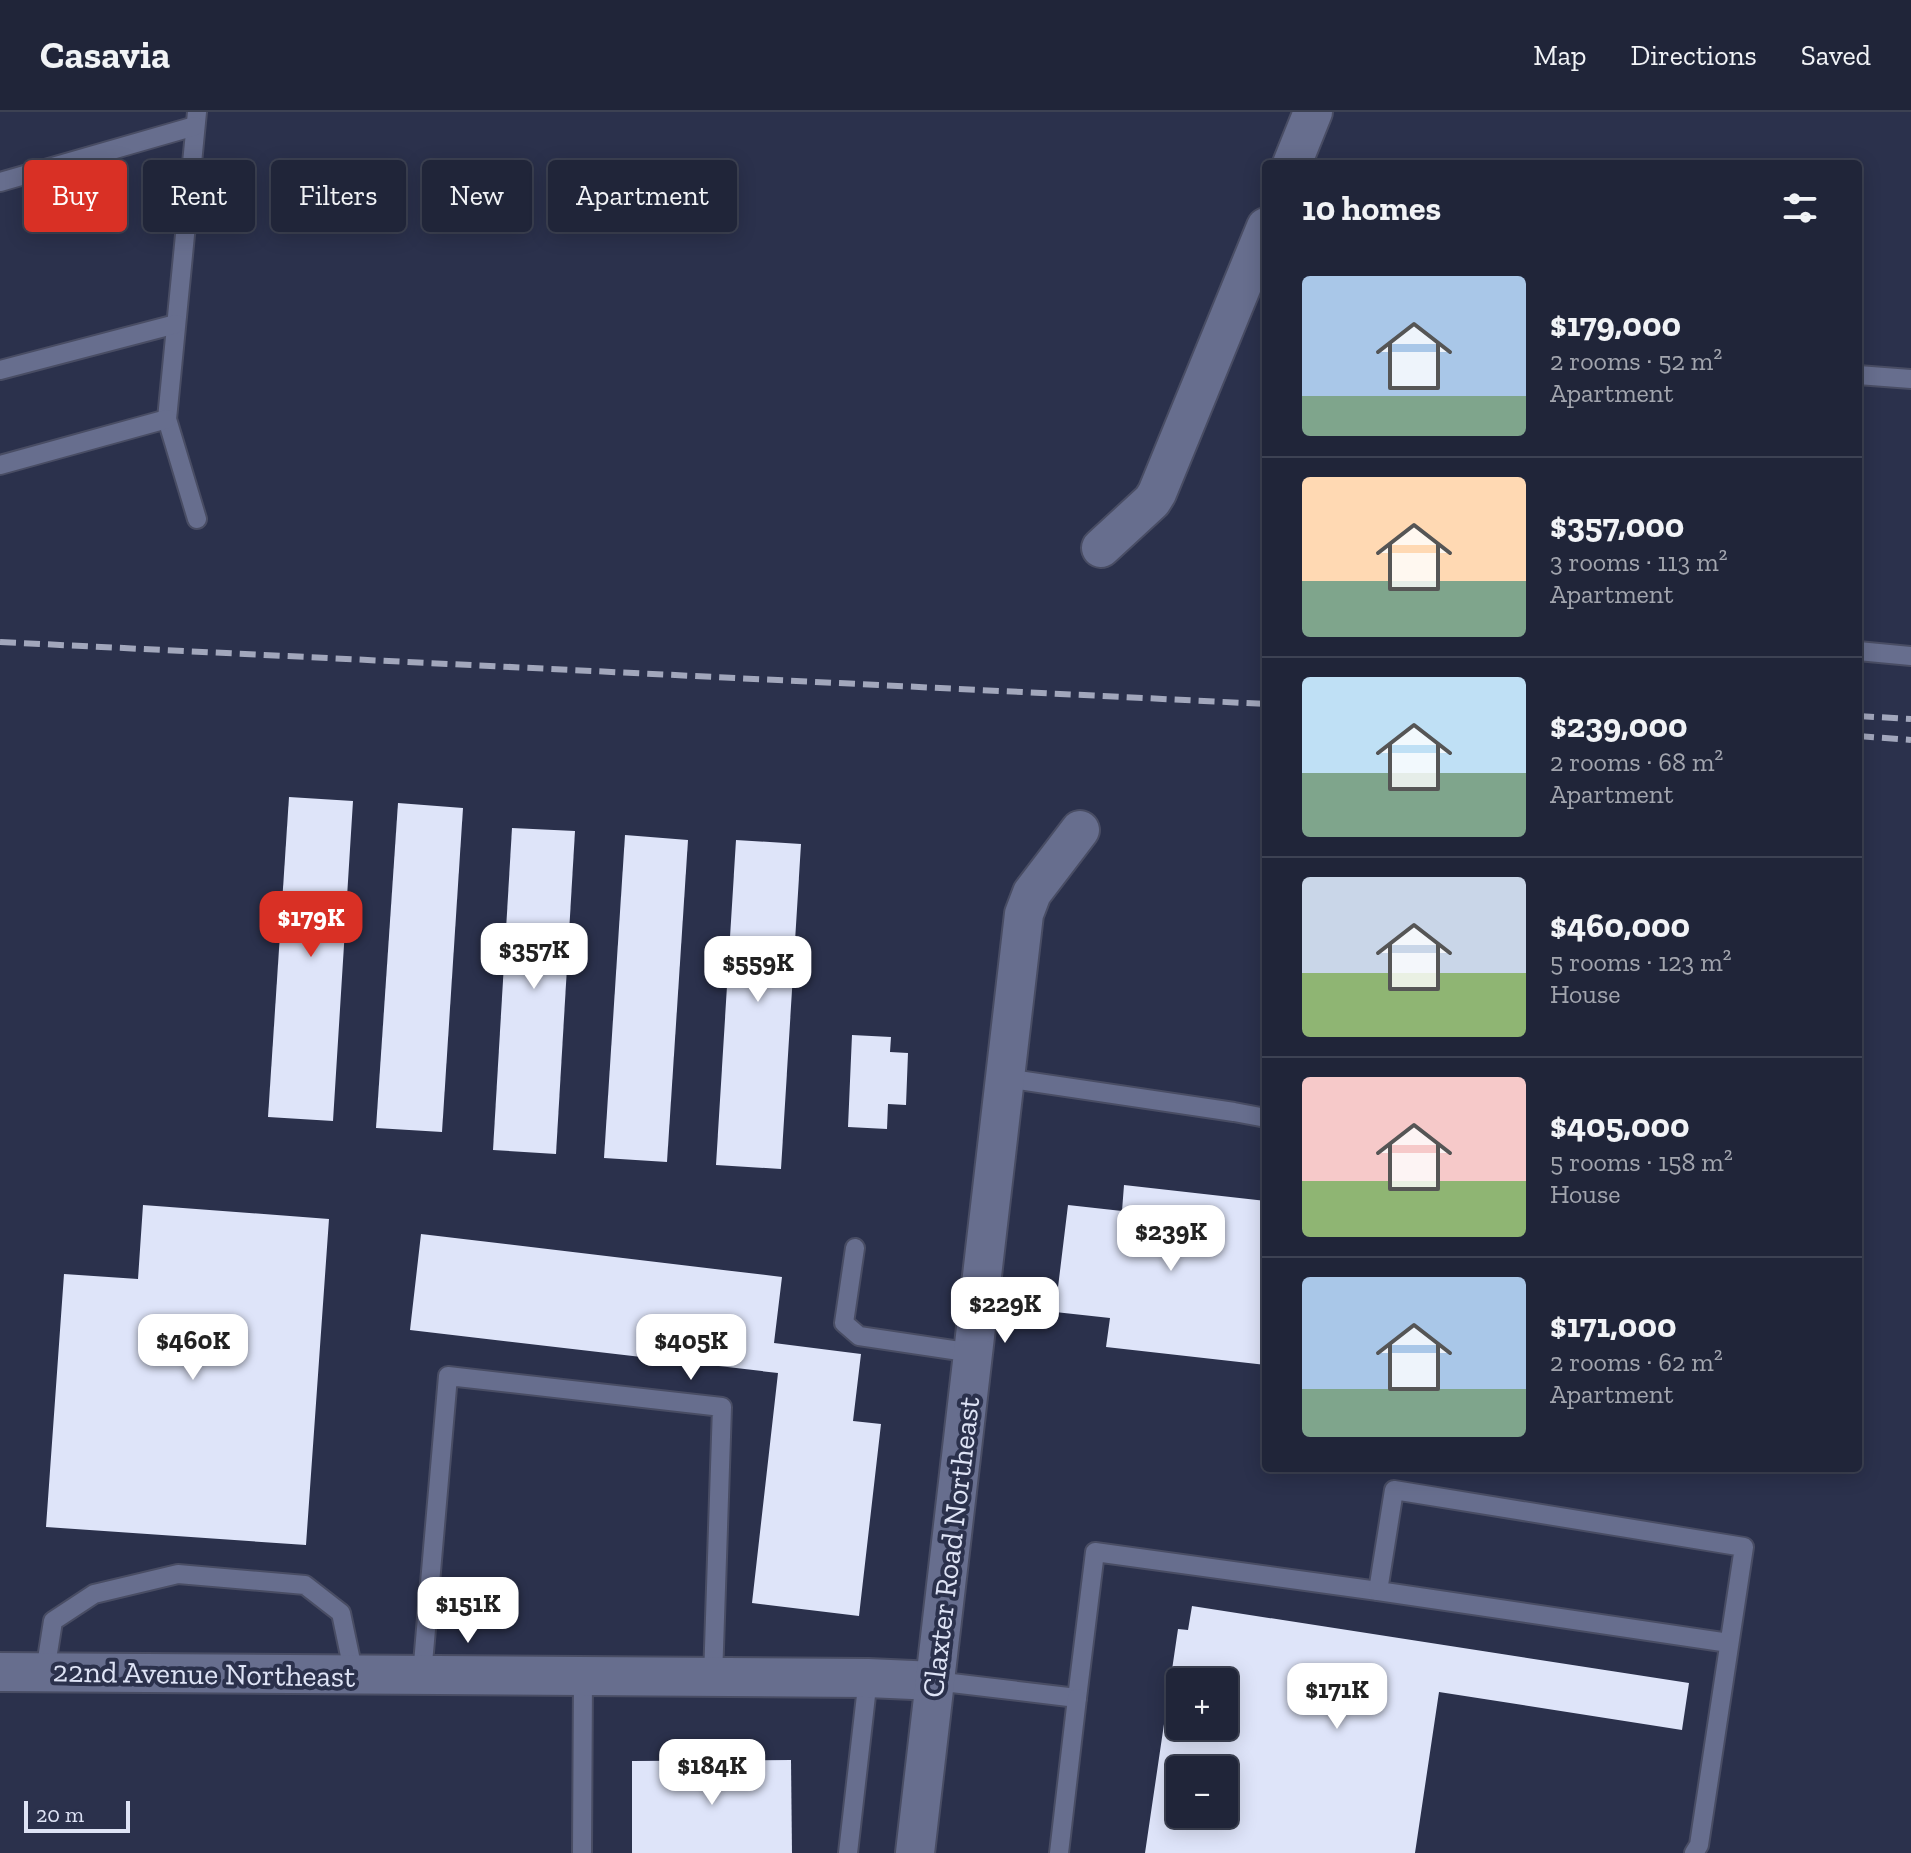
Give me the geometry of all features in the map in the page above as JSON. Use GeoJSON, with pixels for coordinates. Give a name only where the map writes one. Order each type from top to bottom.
{"type":"FeatureCollection","features":[{"type":"Feature","properties":{"kind":"street"},"geometry":{"type":"LineString","coordinates":[[1294,160],[1313,112]]}},
{"type":"Feature","properties":{"kind":"street"},"geometry":{"type":"LineString","coordinates":[[1101,548],[1157,493],[1256,281],[1262,249]]}},
{"type":"Feature","properties":{"kind":"street","name":"Claxter Road Northeast"},"geometry":{"type":"LineString","coordinates":[[915,1853],[1024,914],[1032,893],[1080,830]]}},
{"type":"Feature","properties":{"kind":"street","name":"22nd Avenue Northeast"},"geometry":{"type":"LineString","coordinates":[[0,1672],[935,1681]]}},
{"type":"Feature","properties":{"kind":"lane"},"geometry":{"type":"LineString","coordinates":[[0,182],[196,119],[167,419],[197,519]]}},
{"type":"Feature","properties":{"kind":"lane"},"geometry":{"type":"LineString","coordinates":[[0,370],[176,324]]}},
{"type":"Feature","properties":{"kind":"lane"},"geometry":{"type":"LineString","coordinates":[[1862,375],[1911,379]]}},
{"type":"Feature","properties":{"kind":"lane"},"geometry":{"type":"LineString","coordinates":[[0,465],[167,419]]}},
{"type":"Feature","properties":{"kind":"lane"},"geometry":{"type":"LineString","coordinates":[[1862,651],[1911,656]]}},
{"type":"Feature","properties":{"kind":"lane"},"geometry":{"type":"LineString","coordinates":[[1005,1078],[1262,1117]]}},
{"type":"Feature","properties":{"kind":"lane"},"geometry":{"type":"LineString","coordinates":[[855,1248],[844,1323],[859,1336],[973,1353]]}},
{"type":"Feature","properties":{"kind":"lane"},"geometry":{"type":"LineString","coordinates":[[422,1675],[448,1376],[722,1407],[713,1678]]}},
{"type":"Feature","properties":{"kind":"lane"},"geometry":{"type":"LineString","coordinates":[[1378,1591],[1394,1490],[1744,1547],[1699,1845],[1694,1853]]}},
{"type":"Feature","properties":{"kind":"lane"},"geometry":{"type":"LineString","coordinates":[[1059,1853],[1095,1552],[1729,1643]]}},
{"type":"Feature","properties":{"kind":"lane"},"geometry":{"type":"LineString","coordinates":[[45,1672],[53,1621],[94,1594],[178,1574],[305,1585],[341,1613],[354,1675]]}},
{"type":"Feature","properties":{"kind":"lane"},"geometry":{"type":"LineString","coordinates":[[582,1853],[583,1677]]}},
{"type":"Feature","properties":{"kind":"lane"},"geometry":{"type":"LineString","coordinates":[[848,1853],[868,1678]]}},
{"type":"Feature","properties":{"kind":"lane"},"geometry":{"type":"LineString","coordinates":[[935,1681],[1077,1698]]}},
{"type":"Feature","properties":{"kind":"building"},"geometry":{"type":"Polygon","coordinates":[[[289,797],[353,801],[333,1121],[268,1117],[289,797]]]}},
{"type":"Feature","properties":{"kind":"building"},"geometry":{"type":"Polygon","coordinates":[[[398,803],[463,808],[442,1132],[376,1128],[398,803]]]}},
{"type":"Feature","properties":{"kind":"building"},"geometry":{"type":"Polygon","coordinates":[[[512,828],[575,831],[556,1154],[493,1150],[512,828]]]}},
{"type":"Feature","properties":{"kind":"building"},"geometry":{"type":"Polygon","coordinates":[[[625,835],[688,840],[667,1162],[604,1158],[625,835]]]}},
{"type":"Feature","properties":{"kind":"building"},"geometry":{"type":"Polygon","coordinates":[[[736,840],[801,844],[781,1169],[716,1165],[736,840]]]}},
{"type":"Feature","properties":{"kind":"building"},"geometry":{"type":"Polygon","coordinates":[[[852,1035],[891,1037],[890,1052],[908,1053],[906,1105],[888,1104],[887,1129],[848,1127],[852,1035]]]}},
{"type":"Feature","properties":{"kind":"building"},"geometry":{"type":"Polygon","coordinates":[[[1124,1185],[1262,1201],[1262,1365],[1106,1347],[1110,1318],[1055,1312],[1068,1205],[1122,1211],[1124,1185]]]}},
{"type":"Feature","properties":{"kind":"building"},"geometry":{"type":"Polygon","coordinates":[[[143,1205],[329,1219],[306,1545],[46,1527],[64,1274],[138,1279],[143,1205]]]}},
{"type":"Feature","properties":{"kind":"building"},"geometry":{"type":"Polygon","coordinates":[[[421,1234],[782,1277],[774,1343],[861,1354],[853,1421],[881,1424],[859,1616],[752,1603],[778,1373],[410,1330],[421,1234]]]}},
{"type":"Feature","properties":{"kind":"building"},"geometry":{"type":"Polygon","coordinates":[[[1192,1606],[1689,1683],[1682,1730],[1439,1692],[1415,1853],[1145,1853],[1166,1710],[1166,1740],[1238,1740],[1238,1668],[1172,1668],[1178,1629],[1188,1630],[1192,1606]]]}},
{"type":"Feature","properties":{"kind":"building"},"geometry":{"type":"Polygon","coordinates":[[[791,1760],[792,1853],[632,1853],[632,1761],[791,1760]]]}},
{"type":"Feature","properties":{"kind":"railway"},"geometry":{"type":"LineString","coordinates":[[0,642],[1262,704]]}},
{"type":"Feature","properties":{"kind":"railway"},"geometry":{"type":"LineString","coordinates":[[1862,716],[1911,719]]}},
{"type":"Feature","properties":{"kind":"railway"},"geometry":{"type":"LineString","coordinates":[[1862,736],[1911,740]]}}]}
